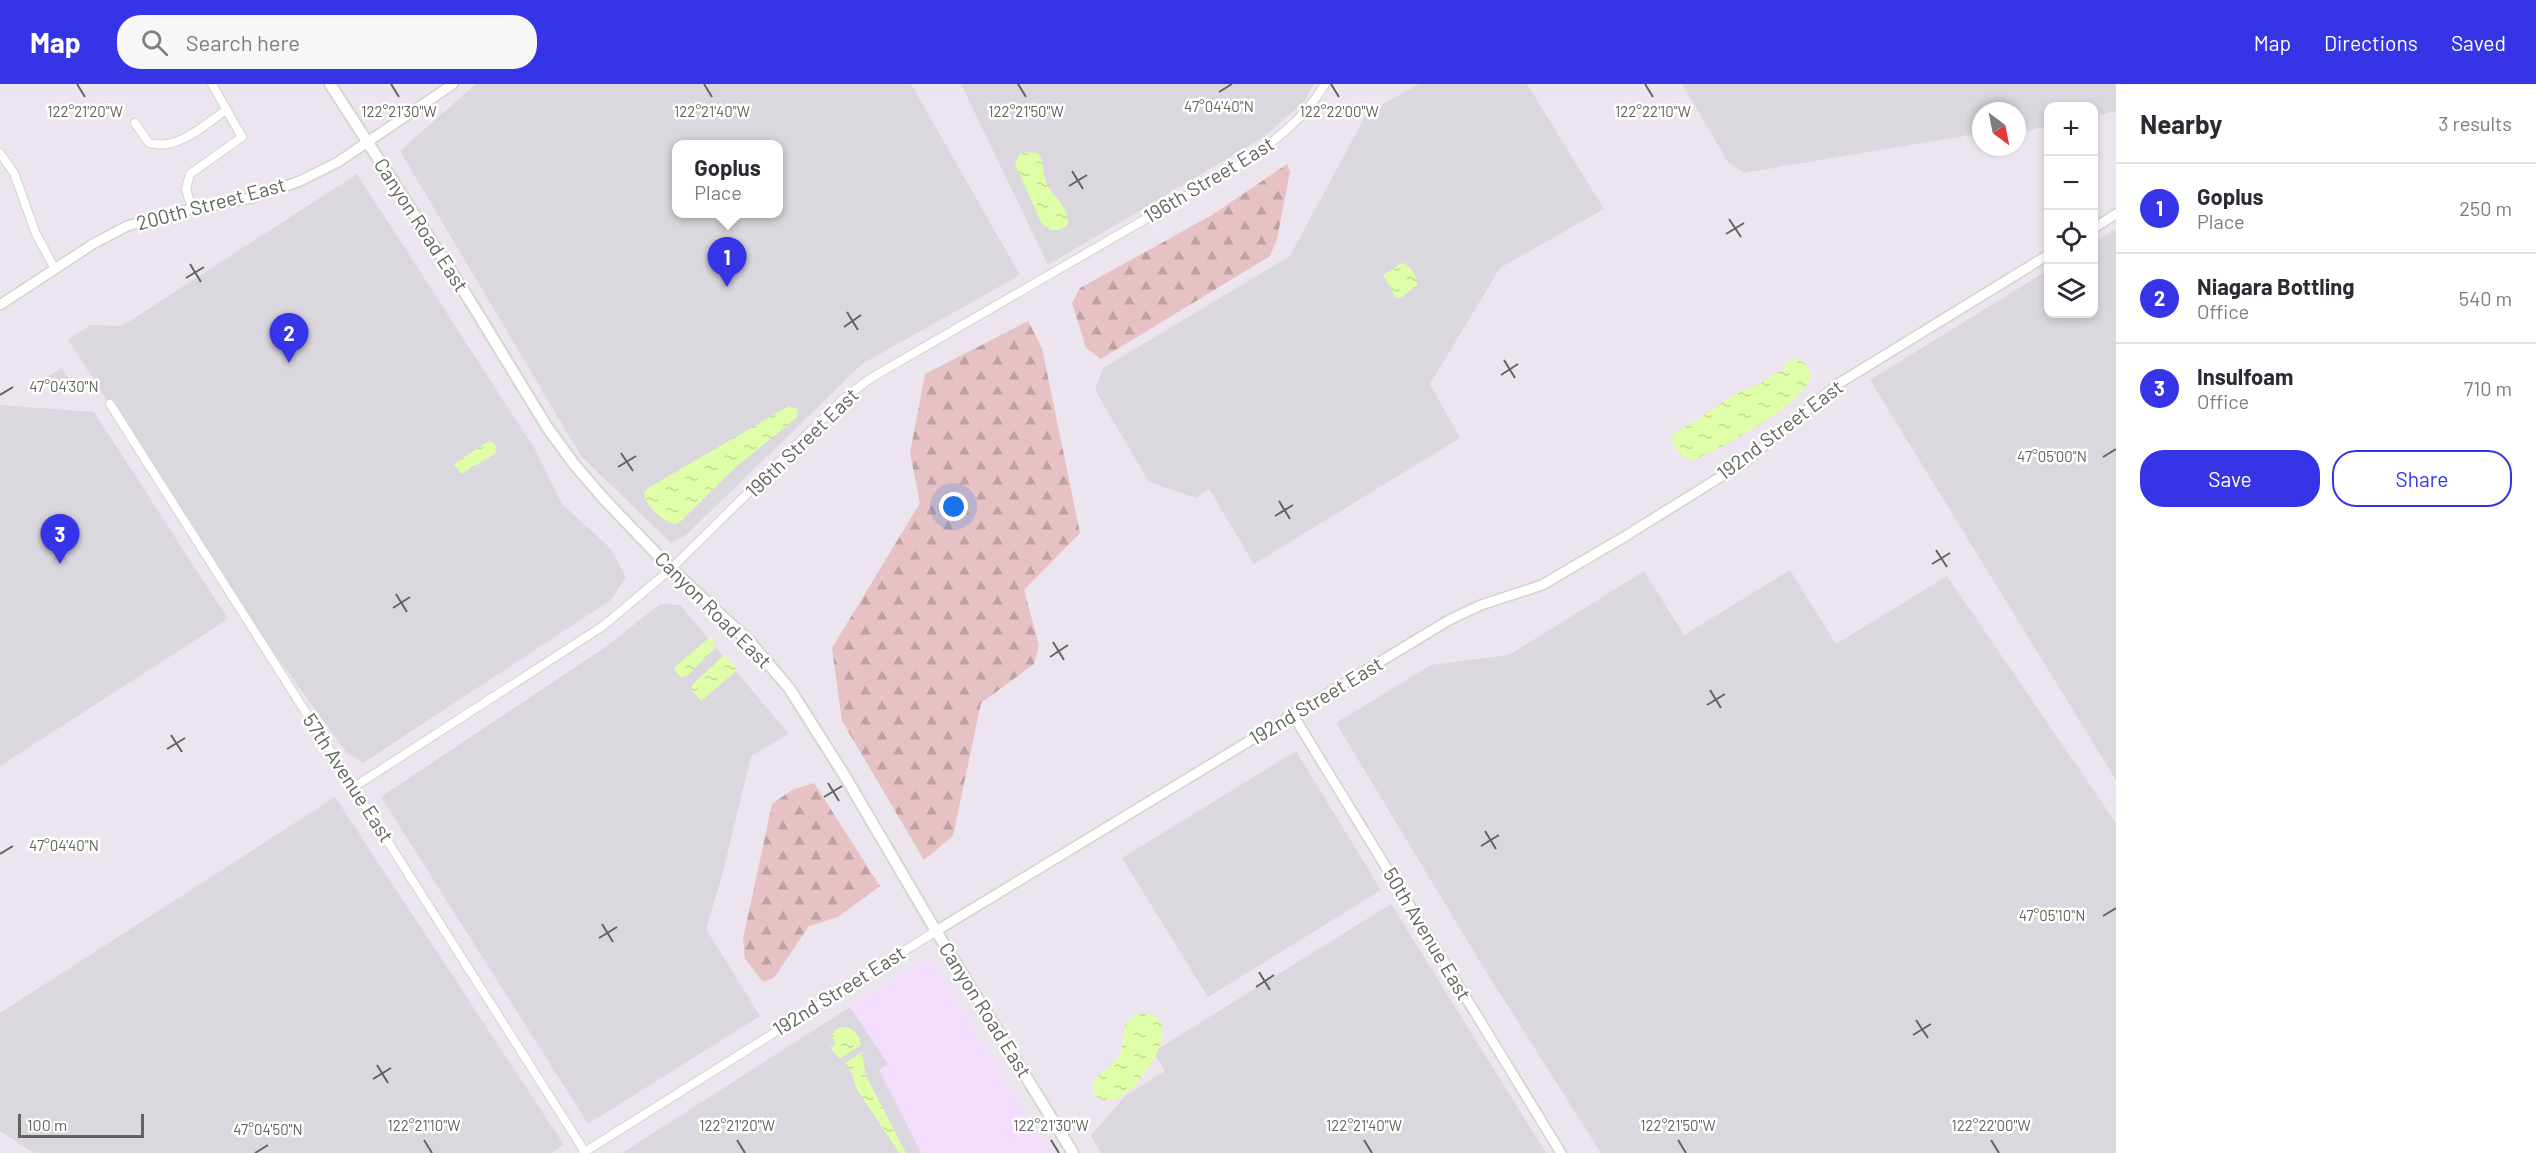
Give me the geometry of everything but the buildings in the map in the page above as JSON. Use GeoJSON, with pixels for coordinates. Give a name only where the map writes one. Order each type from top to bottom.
{"type":"FeatureCollection","features":[{"type":"Feature","properties":{"kind":"main road","name":"Canyon Road East"},"geometry":{"type":"LineString","coordinates":[[332,87],[547,427],[604,499],[671,569],[750,642],[789,688],[1073,1153]]}},
{"type":"Feature","properties":{"kind":"street"},"geometry":{"type":"LineString","coordinates":[[192,209],[186,189],[190,174],[242,137],[212,84]]}},
{"type":"Feature","properties":{"kind":"street","name":"200th Street East"},"geometry":{"type":"LineString","coordinates":[[0,305],[127,226],[192,209],[251,198],[300,181],[338,162],[453,84]]}},
{"type":"Feature","properties":{"kind":"street","name":"196th Street East"},"geometry":{"type":"LineString","coordinates":[[354,787],[603,626],[671,569],[843,399],[871,378],[1244,162],[1280,137],[1304,114],[1325,84]]}},
{"type":"Feature","properties":{"kind":"street"},"geometry":{"type":"LineString","coordinates":[[135,123],[149,143],[169,144],[181,141],[226,110]]}},
{"type":"Feature","properties":{"kind":"street"},"geometry":{"type":"LineString","coordinates":[[0,153],[14,173],[36,234],[55,269]]}},
{"type":"Feature","properties":{"kind":"street"},"geometry":{"type":"LineString","coordinates":[[2098,225],[2116,214]]}},
{"type":"Feature","properties":{"kind":"street","name":"192nd Street East"},"geometry":{"type":"LineString","coordinates":[[584,1152],[936,931],[1449,620],[1481,605],[1542,585],[1616,542],[1746,461],[1838,384],[2044,258]]}},
{"type":"Feature","properties":{"kind":"street","name":"57th Avenue East"},"geometry":{"type":"LineString","coordinates":[[110,404],[584,1152]]}},
{"type":"Feature","properties":{"kind":"street","name":"50th Avenue East"},"geometry":{"type":"LineString","coordinates":[[1293,715],[1561,1153]]}},
{"type":"Feature","properties":{"kind":"shaded area"},"geometry":{"type":"Polygon","coordinates":[[[476,84],[911,84],[1020,275],[862,364],[686,535],[671,543],[581,456],[400,151],[476,84]]]}},
{"type":"Feature","properties":{"kind":"shaded area"},"geometry":{"type":"Polygon","coordinates":[[[961,84],[1314,84],[1304,102],[1262,138],[1048,265],[961,84]]]}},
{"type":"Feature","properties":{"kind":"shaded area"},"geometry":{"type":"Polygon","coordinates":[[[1419,84],[1527,84],[1604,209],[1500,268],[1430,384],[1460,438],[1254,564],[1209,489],[1196,498],[1149,482],[1095,390],[1103,368],[1290,256],[1367,113],[1419,84]]]}},
{"type":"Feature","properties":{"kind":"shaded area"},"geometry":{"type":"Polygon","coordinates":[[[1682,84],[2116,84],[2116,111],[2098,115],[2098,102],[2044,102],[2044,127],[2026,131],[2026,102],[1972,102],[1972,135],[1744,173],[1728,162],[1682,84]]]}},
{"type":"Feature","properties":{"kind":"shaded area"},"geometry":{"type":"Polygon","coordinates":[[[357,174],[536,451],[562,504],[610,548],[626,577],[611,600],[363,763],[346,752],[250,620],[68,340],[90,325],[122,326],[357,174]]]}},
{"type":"Feature","properties":{"kind":"shaded area"},"geometry":{"type":"Polygon","coordinates":[[[2116,229],[2116,780],[1870,380],[2044,272],[2044,318],[2098,318],[2098,240],[2116,229]]]}},
{"type":"Feature","properties":{"kind":"shaded area"},"geometry":{"type":"Polygon","coordinates":[[[62,368],[72,385],[55,396],[45,378],[62,368]]]}},
{"type":"Feature","properties":{"kind":"shaded area"},"geometry":{"type":"Polygon","coordinates":[[[0,405],[94,412],[228,619],[0,766],[0,405]]]}},
{"type":"Feature","properties":{"kind":"shaded area"},"geometry":{"type":"Polygon","coordinates":[[[1790,570],[1836,644],[1947,576],[2116,823],[2116,1153],[1601,1153],[1485,970],[1336,723],[1431,665],[1509,655],[1644,571],[1684,635],[1790,570]]]}},
{"type":"Feature","properties":{"kind":"shaded area"},"geometry":{"type":"Polygon","coordinates":[[[660,604],[680,605],[789,734],[751,756],[723,872],[706,929],[760,1016],[588,1124],[381,797],[607,646],[660,604]]]}},
{"type":"Feature","properties":{"kind":"shaded area"},"geometry":{"type":"Polygon","coordinates":[[[1296,751],[1381,890],[1208,997],[1122,858],[1296,751]]]}},
{"type":"Feature","properties":{"kind":"shaded area"},"geometry":{"type":"Polygon","coordinates":[[[335,797],[564,1145],[551,1153],[34,1153],[0,1131],[0,1013],[335,797]]]}},
{"type":"Feature","properties":{"kind":"shaded area"},"geometry":{"type":"Polygon","coordinates":[[[1391,904],[1546,1153],[1101,1153],[1091,1136],[1125,1096],[1165,1071],[1153,1052],[1391,904]]]}},
{"type":"Feature","properties":{"kind":"shaded area"},"geometry":{"type":"Polygon","coordinates":[[[929,959],[1048,1153],[921,1153],[879,1069],[888,1063],[850,1007],[929,959]]]}},
{"type":"Feature","properties":{"kind":"shaded area"},"geometry":{"type":"Polygon","coordinates":[[[850,1007],[888,1064],[879,1070],[921,1153],[622,1153],[850,1007]]]}},
{"type":"Feature","properties":{"kind":"green space"},"geometry":{"type":"Polygon","coordinates":[[[1287,164],[1290,172],[1277,239],[1270,256],[1101,359],[1086,348],[1072,303],[1080,288],[1212,215],[1287,164]]]}},
{"type":"Feature","properties":{"kind":"green space"},"geometry":{"type":"Polygon","coordinates":[[[1028,321],[1042,348],[1080,533],[1024,590],[1039,645],[1034,664],[981,703],[953,836],[924,860],[842,721],[832,648],[920,503],[910,453],[925,374],[1028,321]]]}},
{"type":"Feature","properties":{"kind":"green space"},"geometry":{"type":"Polygon","coordinates":[[[814,783],[880,886],[838,917],[809,926],[774,978],[763,982],[745,959],[743,939],[772,804],[792,790],[814,783]]]}},
{"type":"Feature","properties":{"kind":"water"},"geometry":{"type":"Polygon","coordinates":[[[1038,153],[1040,157],[1047,185],[1068,216],[1065,227],[1052,230],[1041,222],[1015,164],[1020,154],[1038,153]]]}},
{"type":"Feature","properties":{"kind":"water"},"geometry":{"type":"Polygon","coordinates":[[[1402,263],[1413,272],[1417,285],[1402,297],[1396,298],[1383,275],[1402,263]]]}},
{"type":"Feature","properties":{"kind":"water"},"geometry":{"type":"Polygon","coordinates":[[[1794,359],[1806,365],[1811,377],[1791,402],[1776,414],[1741,436],[1693,461],[1677,451],[1671,440],[1675,432],[1737,393],[1756,386],[1782,371],[1786,363],[1794,359]]]}},
{"type":"Feature","properties":{"kind":"water"},"geometry":{"type":"Polygon","coordinates":[[[789,406],[798,409],[797,417],[736,467],[680,522],[670,523],[651,508],[644,493],[648,488],[789,406]]]}},
{"type":"Feature","properties":{"kind":"water"},"geometry":{"type":"Polygon","coordinates":[[[489,441],[497,448],[495,454],[461,474],[454,464],[489,441]]]}},
{"type":"Feature","properties":{"kind":"water"},"geometry":{"type":"Polygon","coordinates":[[[710,637],[715,643],[714,649],[687,676],[681,677],[675,671],[675,667],[710,637]]]}},
{"type":"Feature","properties":{"kind":"water"},"geometry":{"type":"Polygon","coordinates":[[[723,656],[736,668],[735,672],[701,701],[691,689],[693,684],[723,656]]]}},
{"type":"Feature","properties":{"kind":"water"},"geometry":{"type":"Polygon","coordinates":[[[1143,1013],[1157,1018],[1162,1028],[1161,1041],[1155,1056],[1135,1085],[1123,1095],[1111,1100],[1099,1099],[1093,1085],[1096,1079],[1118,1058],[1126,1023],[1135,1015],[1143,1013]]]}},
{"type":"Feature","properties":{"kind":"water"},"geometry":{"type":"Polygon","coordinates":[[[842,1027],[855,1032],[861,1045],[839,1059],[830,1047],[834,1046],[835,1041],[831,1036],[834,1031],[842,1027]]]}},
{"type":"Feature","properties":{"kind":"water"},"geometry":{"type":"Polygon","coordinates":[[[862,1052],[866,1076],[906,1153],[899,1153],[856,1088],[852,1073],[845,1063],[862,1052]]]}},
{"type":"Feature","properties":{"kind":"place","name":"Goplus"},"geometry":{"type":"Point","coordinates":[727,287]}},
{"type":"Feature","properties":{"kind":"place","name":"Niagara Bottling"},"geometry":{"type":"Point","coordinates":[289,363]}},
{"type":"Feature","properties":{"kind":"place","name":"Insulfoam"},"geometry":{"type":"Point","coordinates":[60,564]}}]}
